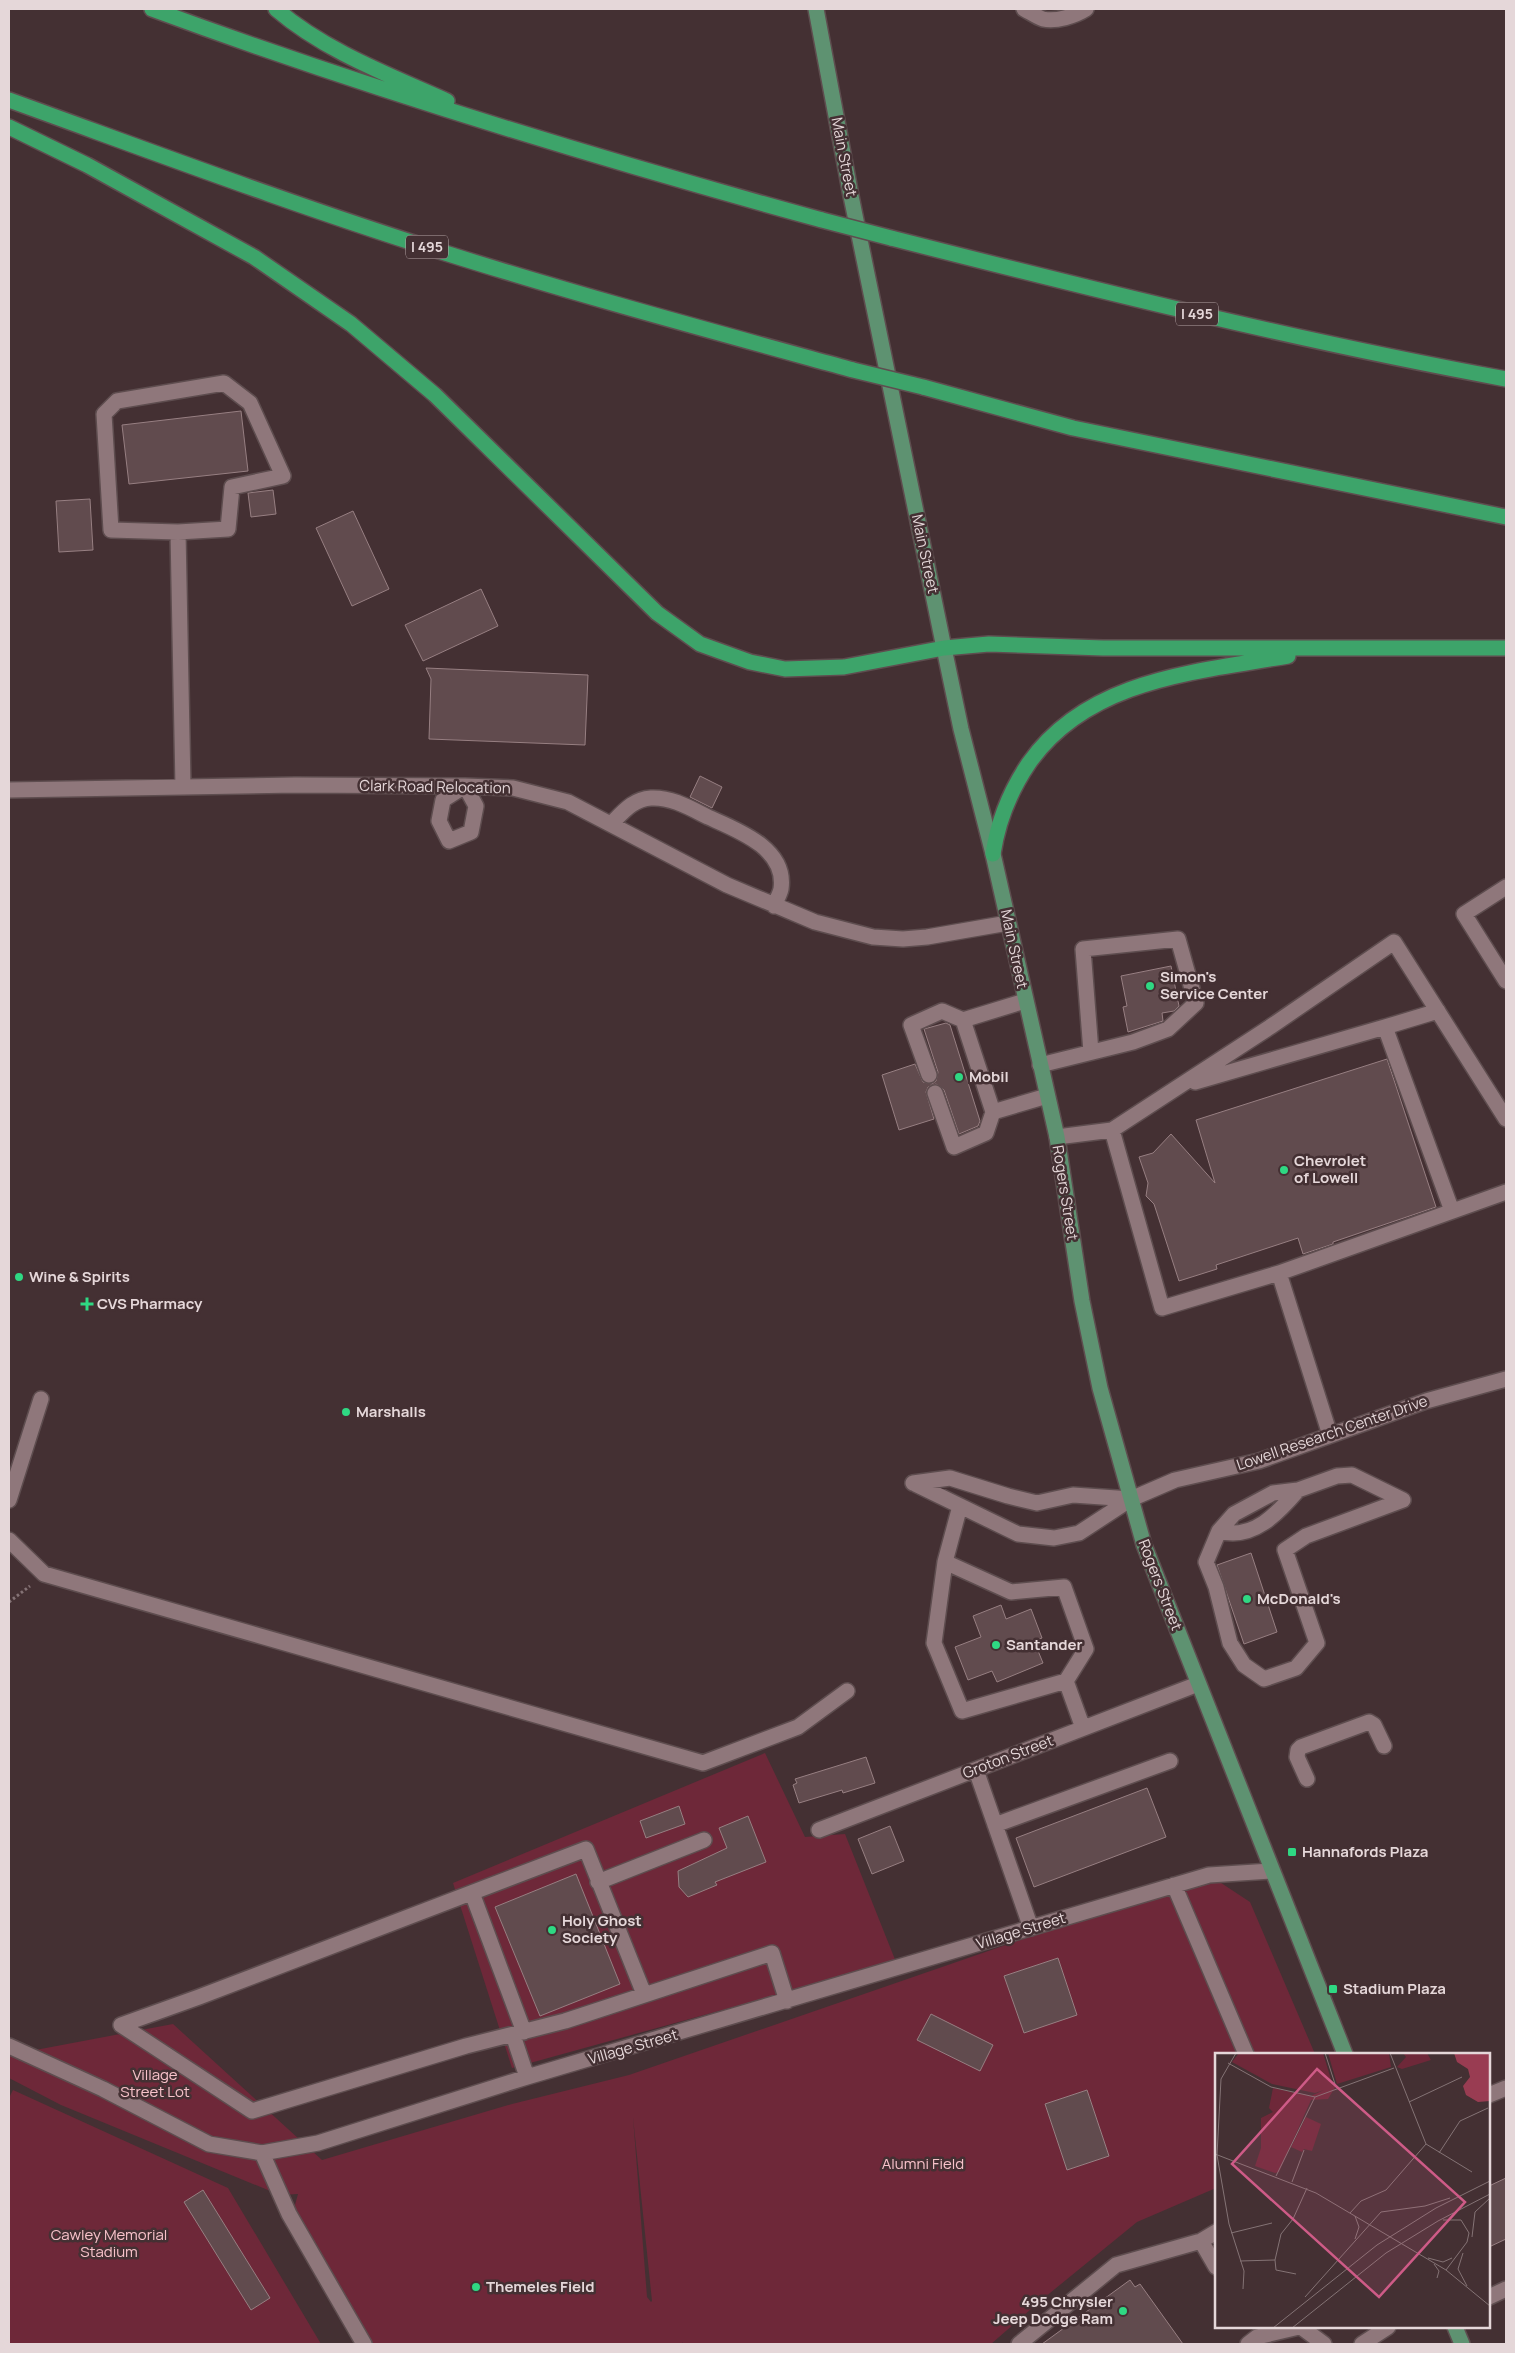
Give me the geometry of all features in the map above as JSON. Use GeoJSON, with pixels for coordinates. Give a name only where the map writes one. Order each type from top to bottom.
{"type":"FeatureCollection","features":[{"type":"Feature","properties":{"kind":"highway","name":"I 495"},"geometry":{"type":"LineString","coordinates":[[152,9],[508,130],[822,220],[1188,312],[1506,379]]}},
{"type":"Feature","properties":{"kind":"highway"},"geometry":{"type":"LineString","coordinates":[[276,9],[309,33],[351,57],[508,130]]}},
{"type":"Feature","properties":{"kind":"highway","name":"I 495"},"geometry":{"type":"LineString","coordinates":[[9,100],[281,199],[605,302],[1073,428],[1506,516]]}},
{"type":"Feature","properties":{"kind":"highway"},"geometry":{"type":"LineString","coordinates":[[9,127],[87,165],[254,257],[351,324],[435,395],[657,613],[700,644],[750,662],[785,669],[844,666],[944,648],[989,644],[1103,648],[1506,648]]}},
{"type":"Feature","properties":{"kind":"highway"},"geometry":{"type":"LineString","coordinates":[[993,854],[1004,811],[1018,780],[1050,737],[1086,709],[1117,694],[1187,674],[1327,649]]}},
{"type":"Feature","properties":{"kind":"main road","name":"Main Street"},"geometry":{"type":"LineString","coordinates":[[816,9],[850,187],[961,728],[993,854],[1047,1096]]}},
{"type":"Feature","properties":{"kind":"main road","name":"Rogers Street"},"geometry":{"type":"LineString","coordinates":[[1047,1096],[1057,1137],[1086,1320],[1100,1388],[1144,1545],[1271,1871],[1345,2053]]}},
{"type":"Feature","properties":{"kind":"main road"},"geometry":{"type":"LineString","coordinates":[[1455,2328],[1462,2344]]}},
{"type":"Feature","properties":{"kind":"street"},"geometry":{"type":"LineString","coordinates":[[1024,9],[1043,19],[1061,19],[1086,9]]}},
{"type":"Feature","properties":{"kind":"street"},"geometry":{"type":"LineString","coordinates":[[224,383],[250,403],[284,476],[232,486],[228,529],[178,532],[111,530],[104,414],[117,401],[224,383]]}},
{"type":"Feature","properties":{"kind":"street"},"geometry":{"type":"LineString","coordinates":[[178,532],[183,787]]}},
{"type":"Feature","properties":{"kind":"street","name":"Clark Road Relocation"},"geometry":{"type":"LineString","coordinates":[[9,790],[183,787],[465,786],[513,788],[568,802],[727,885],[815,922],[873,937],[903,939],[927,937],[1008,923]]}},
{"type":"Feature","properties":{"kind":"street"},"geometry":{"type":"LineString","coordinates":[[610,824],[633,803],[651,798],[673,800],[748,835],[768,850],[778,868],[781,889],[774,906]]}},
{"type":"Feature","properties":{"kind":"street"},"geometry":{"type":"LineString","coordinates":[[1506,887],[1464,914],[1506,981]]}},
{"type":"Feature","properties":{"kind":"street"},"geometry":{"type":"LineString","coordinates":[[1040,1065],[1133,1042],[1168,1029],[1196,1004],[1178,939],[1083,949],[1092,1052]]}},
{"type":"Feature","properties":{"kind":"street"},"geometry":{"type":"LineString","coordinates":[[1057,1137],[1112,1130],[1394,942],[1506,1119]]}},
{"type":"Feature","properties":{"kind":"street"},"geometry":{"type":"LineString","coordinates":[[929,1076],[910,1025],[942,1011],[963,1020],[1025,1001]]}},
{"type":"Feature","properties":{"kind":"street"},"geometry":{"type":"LineString","coordinates":[[1179,1086],[1385,1028],[1438,1011]]}},
{"type":"Feature","properties":{"kind":"street"},"geometry":{"type":"LineString","coordinates":[[935,1093],[954,1147],[986,1133],[993,1112],[963,1020]]}},
{"type":"Feature","properties":{"kind":"street"},"geometry":{"type":"LineString","coordinates":[[1385,1028],[1452,1211]]}},
{"type":"Feature","properties":{"kind":"street"},"geometry":{"type":"LineString","coordinates":[[993,1112],[1047,1096]]}},
{"type":"Feature","properties":{"kind":"street"},"geometry":{"type":"LineString","coordinates":[[1112,1130],[1162,1308],[1279,1273],[1506,1192]]}},
{"type":"Feature","properties":{"kind":"street"},"geometry":{"type":"LineString","coordinates":[[1279,1273],[1330,1435]]}},
{"type":"Feature","properties":{"kind":"street","name":"Lowell Research Center Drive"},"geometry":{"type":"LineString","coordinates":[[1131,1499],[1073,1495],[1037,1503],[950,1478],[913,1483],[1018,1534],[1054,1538],[1079,1533],[1131,1499],[1175,1480],[1258,1461],[1426,1401],[1506,1379]]}},
{"type":"Feature","properties":{"kind":"street"},"geometry":{"type":"LineString","coordinates":[[9,1500],[41,1399]]}},
{"type":"Feature","properties":{"kind":"street"},"geometry":{"type":"LineString","coordinates":[[1352,1475],[1403,1500],[1306,1536],[1285,1550],[1317,1643],[1296,1668],[1264,1679],[1244,1665],[1230,1643],[1216,1587],[1206,1562],[1220,1531],[1234,1514],[1273,1493],[1298,1490],[1337,1476],[1352,1475]]}},
{"type":"Feature","properties":{"kind":"street"},"geometry":{"type":"LineString","coordinates":[[1220,1531],[1230,1534],[1265,1524],[1298,1490]]}},
{"type":"Feature","properties":{"kind":"street"},"geometry":{"type":"LineString","coordinates":[[945,1562],[1011,1592],[1064,1587],[1086,1649],[1066,1681],[962,1711],[934,1644],[945,1562],[960,1506]]}},
{"type":"Feature","properties":{"kind":"street"},"geometry":{"type":"LineString","coordinates":[[9,1540],[44,1574],[703,1763],[798,1728],[847,1691]]}},
{"type":"Feature","properties":{"kind":"street"},"geometry":{"type":"LineString","coordinates":[[1066,1681],[1083,1728]]}},
{"type":"Feature","properties":{"kind":"street","name":"Groton Street"},"geometry":{"type":"LineString","coordinates":[[819,1830],[1198,1684]]}},
{"type":"Feature","properties":{"kind":"street"},"geometry":{"type":"LineString","coordinates":[[1307,1779],[1297,1757],[1298,1750],[1301,1747],[1369,1722],[1374,1725],[1384,1746]]}},
{"type":"Feature","properties":{"kind":"street"},"geometry":{"type":"LineString","coordinates":[[995,1825],[1170,1761]]}},
{"type":"Feature","properties":{"kind":"street"},"geometry":{"type":"LineString","coordinates":[[976,1770],[1031,1928]]}},
{"type":"Feature","properties":{"kind":"street"},"geometry":{"type":"LineString","coordinates":[[598,1882],[704,1840]]}},
{"type":"Feature","properties":{"kind":"street"},"geometry":{"type":"LineString","coordinates":[[644,1994],[586,1849],[121,2025],[252,2111],[466,2046],[519,2033],[644,1994],[772,1953],[787,2002]]}},
{"type":"Feature","properties":{"kind":"street","name":"Village Street"},"geometry":{"type":"LineString","coordinates":[[9,2046],[103,2089],[209,2144],[262,2153],[318,2143],[527,2077],[787,2002],[1209,1874],[1271,1871]]}},
{"type":"Feature","properties":{"kind":"street"},"geometry":{"type":"LineString","coordinates":[[1174,1885],[1246,2053]]}},
{"type":"Feature","properties":{"kind":"street"},"geometry":{"type":"LineString","coordinates":[[472,1892],[519,2033],[527,2077]]}},
{"type":"Feature","properties":{"kind":"street"},"geometry":{"type":"LineString","coordinates":[[1490,2095],[1506,2088]]}},
{"type":"Feature","properties":{"kind":"street"},"geometry":{"type":"LineString","coordinates":[[262,2153],[289,2214],[364,2344]]}},
{"type":"Feature","properties":{"kind":"street"},"geometry":{"type":"LineString","coordinates":[[1019,2344],[1116,2265],[1201,2241],[1215,2233]]}},
{"type":"Feature","properties":{"kind":"street"},"geometry":{"type":"LineString","coordinates":[[1201,2241],[1215,2266]]}},
{"type":"Feature","properties":{"kind":"street"},"geometry":{"type":"LineString","coordinates":[[1490,2297],[1506,2289]]}},
{"type":"Feature","properties":{"kind":"street"},"geometry":{"type":"LineString","coordinates":[[1252,2336],[1295,2328]]}},
{"type":"Feature","properties":{"kind":"street"},"geometry":{"type":"LineString","coordinates":[[1301,2328],[1324,2344]]}},
{"type":"Feature","properties":{"kind":"street"},"geometry":{"type":"LineString","coordinates":[[1362,2344],[1386,2328]]}},
{"type":"Feature","properties":{"kind":"path"},"geometry":{"type":"LineString","coordinates":[[9,1602],[44,1574]]}},
{"type":"Feature","properties":{"kind":"green space"},"geometry":{"type":"Polygon","coordinates":[[[765,1753],[805,1837],[845,1834],[896,1962],[512,2068],[453,1883],[765,1753]]]}},
{"type":"Feature","properties":{"kind":"green space","name":"Alumni Field"},"geometry":{"type":"Polygon","coordinates":[[[1209,1875],[1250,1902],[1315,2053],[1215,2053],[1215,2188],[1137,2222],[991,2344],[684,2344],[682,2342],[683,2344],[371,2344],[297,2215],[295,2205],[298,2194],[280,2195],[61,2105],[9,2078],[9,2055],[173,2024],[322,2160],[512,2104],[629,2075],[1209,1875]],[[633,2117],[647,2297],[652,2301],[633,2117]]]}},
{"type":"Feature","properties":{"kind":"green space","name":"Cawley Memorial Stadium"},"geometry":{"type":"Polygon","coordinates":[[[13,2090],[228,2188],[321,2344],[9,2344],[9,2098],[13,2090]]]}},
{"type":"Feature","properties":{"kind":"building"},"geometry":{"type":"Polygon","coordinates":[[[241,411],[248,471],[129,484],[122,425],[241,411]]]}},
{"type":"Feature","properties":{"kind":"building"},"geometry":{"type":"Polygon","coordinates":[[[273,490],[276,514],[251,517],[248,493],[273,490]]]}},
{"type":"Feature","properties":{"kind":"building"},"geometry":{"type":"Polygon","coordinates":[[[90,499],[93,550],[59,552],[56,501],[90,499]]]}},
{"type":"Feature","properties":{"kind":"building"},"geometry":{"type":"Polygon","coordinates":[[[353,511],[389,589],[352,606],[316,528],[353,511]]]}},
{"type":"Feature","properties":{"kind":"building"},"geometry":{"type":"Polygon","coordinates":[[[481,589],[498,626],[423,661],[405,625],[481,589]]]}},
{"type":"Feature","properties":{"kind":"building"},"geometry":{"type":"Polygon","coordinates":[[[426,668],[588,675],[585,745],[429,739],[431,679],[426,668]]]}},
{"type":"Feature","properties":{"kind":"building"},"geometry":{"type":"Polygon","coordinates":[[[700,776],[722,787],[712,808],[690,797],[700,776]]]}},
{"type":"Feature","properties":{"kind":"building"},"geometry":{"type":"Polygon","coordinates":[[[1171,966],[1179,1006],[1174,1011],[1162,1013],[1163,1021],[1128,1032],[1123,1007],[1127,1006],[1121,976],[1171,966]]]}},
{"type":"Feature","properties":{"kind":"building"},"geometry":{"type":"Polygon","coordinates":[[[946,1023],[950,1025],[980,1121],[978,1126],[959,1134],[944,1090],[936,1084],[928,1087],[926,1092],[934,1119],[899,1130],[882,1075],[915,1064],[923,1082],[932,1084],[936,1081],[938,1072],[924,1029],[946,1023]]]}},
{"type":"Feature","properties":{"kind":"building","name":"Chevrolet of Lowell"},"geometry":{"type":"Polygon","coordinates":[[[1387,1059],[1436,1207],[1303,1254],[1298,1238],[1216,1265],[1217,1269],[1179,1281],[1154,1204],[1146,1196],[1148,1183],[1139,1157],[1153,1153],[1171,1134],[1215,1183],[1196,1120],[1387,1059]]]}},
{"type":"Feature","properties":{"kind":"building","name":"McDonald's"},"geometry":{"type":"Polygon","coordinates":[[[1251,1553],[1277,1632],[1244,1644],[1217,1565],[1251,1553]]]}},
{"type":"Feature","properties":{"kind":"building","name":"Santander"},"geometry":{"type":"Polygon","coordinates":[[[1001,1605],[1006,1619],[1031,1609],[1042,1638],[1034,1641],[1043,1663],[997,1682],[992,1671],[968,1680],[955,1647],[981,1637],[973,1616],[1001,1605]]]}},
{"type":"Feature","properties":{"kind":"building"},"geometry":{"type":"Polygon","coordinates":[[[866,1757],[875,1783],[843,1793],[842,1790],[799,1803],[793,1785],[797,1783],[795,1779],[866,1757]]]}},
{"type":"Feature","properties":{"kind":"building"},"geometry":{"type":"Polygon","coordinates":[[[1147,1788],[1166,1837],[1034,1887],[1016,1838],[1147,1788]]]}},
{"type":"Feature","properties":{"kind":"building"},"geometry":{"type":"Polygon","coordinates":[[[679,1806],[685,1824],[646,1838],[640,1821],[679,1806]]]}},
{"type":"Feature","properties":{"kind":"building"},"geometry":{"type":"Polygon","coordinates":[[[748,1816],[766,1862],[715,1882],[717,1885],[688,1897],[679,1887],[678,1871],[727,1848],[719,1828],[748,1816]]]}},
{"type":"Feature","properties":{"kind":"building"},"geometry":{"type":"Polygon","coordinates":[[[890,1826],[904,1861],[872,1874],[858,1839],[890,1826]]]}},
{"type":"Feature","properties":{"kind":"building","name":"Holy Ghost Society"},"geometry":{"type":"Polygon","coordinates":[[[576,1874],[620,1984],[540,2016],[495,1907],[576,1874]]]}},
{"type":"Feature","properties":{"kind":"building"},"geometry":{"type":"Polygon","coordinates":[[[1058,1958],[1077,2015],[1024,2033],[1004,1976],[1058,1958]]]}},
{"type":"Feature","properties":{"kind":"building"},"geometry":{"type":"Polygon","coordinates":[[[931,2014],[993,2045],[980,2071],[917,2040],[931,2014]]]}},
{"type":"Feature","properties":{"kind":"building"},"geometry":{"type":"Polygon","coordinates":[[[1087,2090],[1109,2156],[1067,2170],[1045,2104],[1087,2090]]]}},
{"type":"Feature","properties":{"kind":"building"},"geometry":{"type":"Polygon","coordinates":[[[1506,2178],[1506,2239],[1490,2247],[1490,2186],[1506,2178]]]}},
{"type":"Feature","properties":{"kind":"building"},"geometry":{"type":"Polygon","coordinates":[[[203,2190],[270,2298],[251,2310],[184,2202],[203,2190]]]}},
{"type":"Feature","properties":{"kind":"building","name":"495 Chrysler Jeep Dodge Ram"},"geometry":{"type":"Polygon","coordinates":[[[1130,2280],[1135,2287],[1140,2284],[1183,2344],[1042,2344],[1130,2280]]]}},
{"type":"Feature","properties":{"kind":"place","name":"Simon's Service Center"},"geometry":{"type":"Point","coordinates":[1150,986]}},
{"type":"Feature","properties":{"kind":"place","name":"Mobil"},"geometry":{"type":"Point","coordinates":[959,1077]}},
{"type":"Feature","properties":{"kind":"place","name":"Chevrolet of Lowell"},"geometry":{"type":"Point","coordinates":[1284,1170]}},
{"type":"Feature","properties":{"kind":"place","name":"Wine & Spirits"},"geometry":{"type":"Point","coordinates":[19,1277]}},
{"type":"Feature","properties":{"kind":"place","name":"CVS Pharmacy"},"geometry":{"type":"Point","coordinates":[87,1304]}},
{"type":"Feature","properties":{"kind":"place","name":"Marshalls"},"geometry":{"type":"Point","coordinates":[346,1412]}},
{"type":"Feature","properties":{"kind":"place","name":"McDonald's"},"geometry":{"type":"Point","coordinates":[1247,1599]}},
{"type":"Feature","properties":{"kind":"place","name":"Santander"},"geometry":{"type":"Point","coordinates":[996,1645]}},
{"type":"Feature","properties":{"kind":"place","name":"Hannafords Plaza"},"geometry":{"type":"Point","coordinates":[1292,1852]}},
{"type":"Feature","properties":{"kind":"place","name":"Holy Ghost Society"},"geometry":{"type":"Point","coordinates":[552,1930]}},
{"type":"Feature","properties":{"kind":"place","name":"Stadium Plaza"},"geometry":{"type":"Point","coordinates":[1333,1989]}},
{"type":"Feature","properties":{"kind":"place","name":"Themeles Field"},"geometry":{"type":"Point","coordinates":[476,2287]}},
{"type":"Feature","properties":{"kind":"place","name":"495 Chrysler Jeep Dodge Ram"},"geometry":{"type":"Point","coordinates":[1123,2311]}},
{"type":"Feature","properties":{"kind":"park label","name":"Village Street Lot"},"geometry":{"type":"Point","coordinates":[155,2084]}}]}
